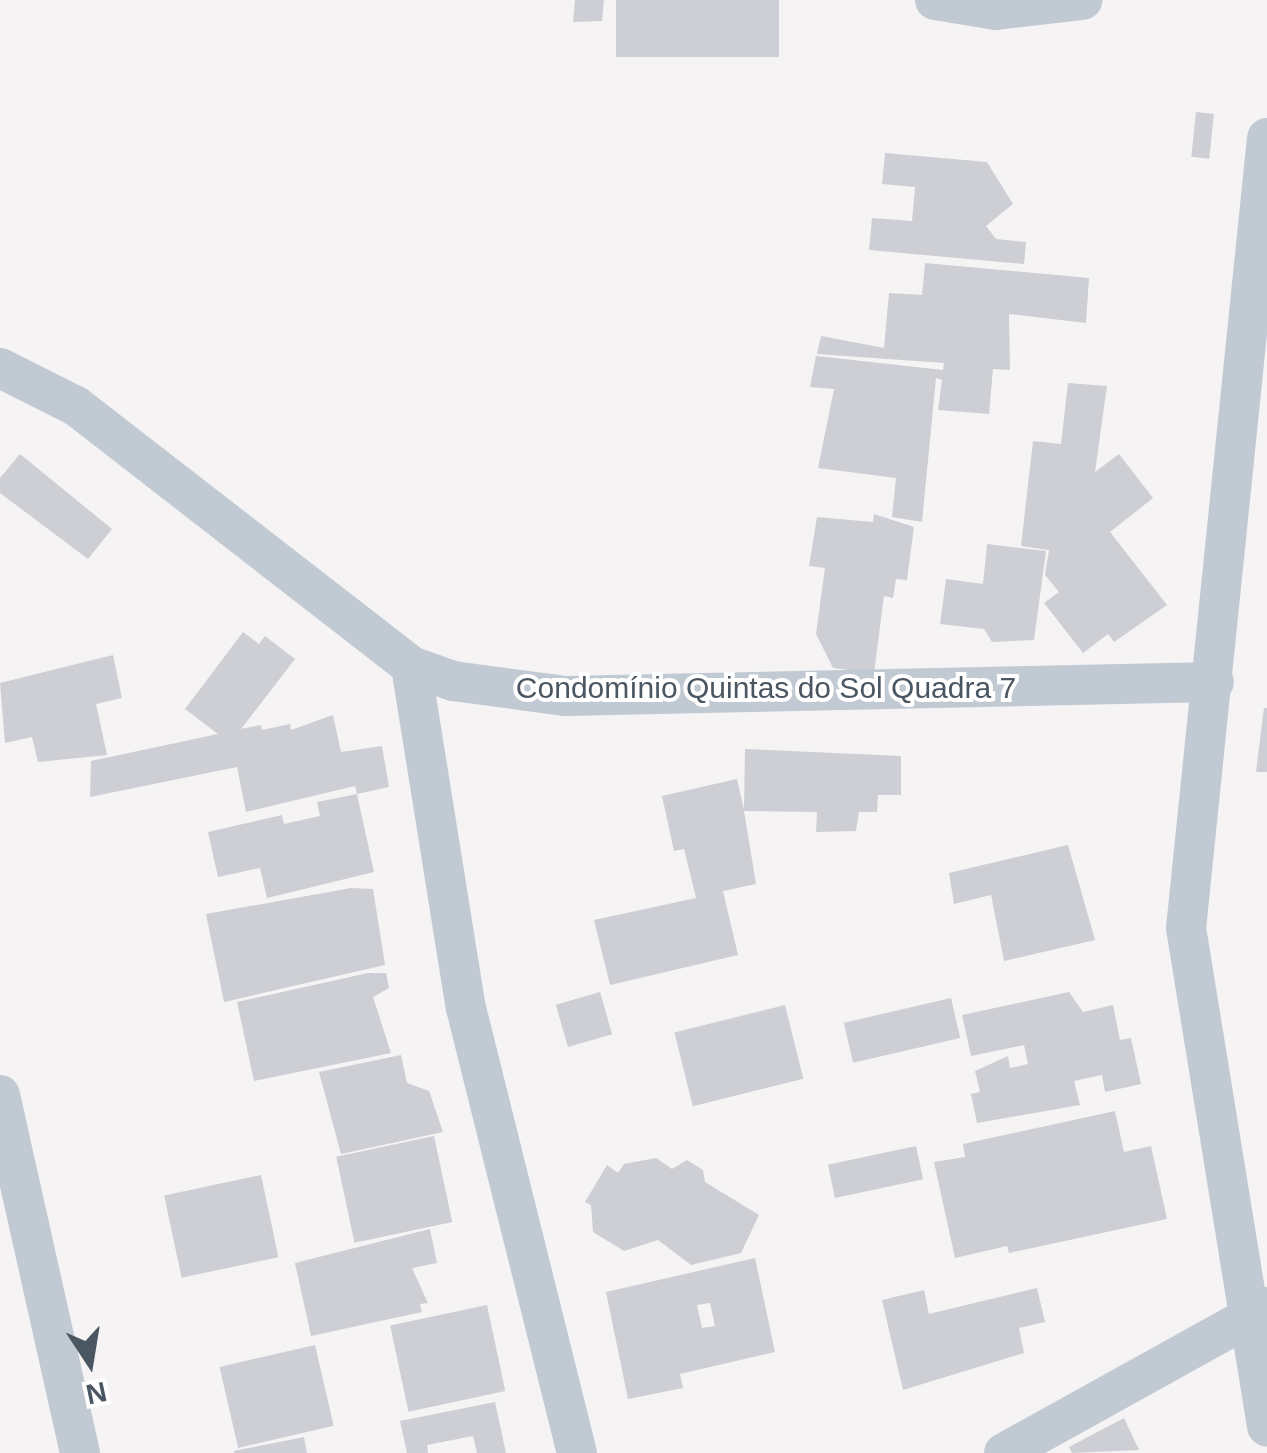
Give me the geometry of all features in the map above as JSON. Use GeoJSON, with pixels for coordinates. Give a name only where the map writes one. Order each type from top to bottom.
{"type":"FeatureCollection","features":[{"type":"Feature","properties":{"kind":"street"},"geometry":{"type":"LineString","coordinates":[[935,0],[996,10],[1082,0]]}},
{"type":"Feature","properties":{"kind":"street"},"geometry":{"type":"LineString","coordinates":[[1267,138],[1230,529],[1186,928],[1258,1312],[1267,1426]]}},
{"type":"Feature","properties":{"kind":"street","name":"Condomínio Quintas do Sol Quadra 7"},"geometry":{"type":"LineString","coordinates":[[0,368],[76,406],[410,666],[453,681],[566,696],[1214,682]]}},
{"type":"Feature","properties":{"kind":"street"},"geometry":{"type":"LineString","coordinates":[[1230,529],[1267,510]]}},
{"type":"Feature","properties":{"kind":"street"},"geometry":{"type":"LineString","coordinates":[[410,666],[466,1008],[577,1453]]}},
{"type":"Feature","properties":{"kind":"street"},"geometry":{"type":"LineString","coordinates":[[0,1095],[80,1453]]}},
{"type":"Feature","properties":{"kind":"street"},"geometry":{"type":"LineString","coordinates":[[1004,1453],[1258,1312]]}},
{"type":"Feature","properties":{"kind":"building"},"geometry":{"type":"Polygon","coordinates":[[[575,0],[604,0],[602,21],[573,22],[575,0]]]}},
{"type":"Feature","properties":{"kind":"building"},"geometry":{"type":"Polygon","coordinates":[[[616,0],[779,0],[779,57],[616,57],[616,0]]]}},
{"type":"Feature","properties":{"kind":"building"},"geometry":{"type":"Polygon","coordinates":[[[1196,112],[1214,114],[1209,159],[1191,157],[1196,112]]]}},
{"type":"Feature","properties":{"kind":"building"},"geometry":{"type":"Polygon","coordinates":[[[885,153],[987,162],[1013,204],[986,226],[996,239],[1026,242],[1024,264],[869,250],[872,218],[912,221],[915,187],[882,184],[885,153]]]}},
{"type":"Feature","properties":{"kind":"building"},"geometry":{"type":"Polygon","coordinates":[[[925,263],[1089,278],[1086,323],[1009,314],[1010,370],[993,369],[989,414],[938,410],[942,380],[936,378],[922,522],[892,517],[896,478],[818,468],[834,389],[810,387],[816,356],[943,370],[944,363],[817,354],[821,336],[884,348],[889,293],[922,295],[925,263]]]}},
{"type":"Feature","properties":{"kind":"building"},"geometry":{"type":"Polygon","coordinates":[[[1068,383],[1107,386],[1095,472],[1119,454],[1153,498],[1110,532],[1167,605],[1114,642],[1108,634],[1083,653],[1044,603],[1059,592],[1045,575],[1049,550],[1021,546],[1033,441],[1061,444],[1068,383]]]}},
{"type":"Feature","properties":{"kind":"building"},"geometry":{"type":"Polygon","coordinates":[[[20,454],[112,529],[88,559],[0,493],[0,478],[20,454]]]}},
{"type":"Feature","properties":{"kind":"building"},"geometry":{"type":"Polygon","coordinates":[[[874,514],[914,527],[907,580],[896,579],[893,598],[884,596],[874,673],[833,668],[816,634],[825,568],[809,566],[817,517],[873,522],[874,514]]]}},
{"type":"Feature","properties":{"kind":"building"},"geometry":{"type":"Polygon","coordinates":[[[987,544],[1046,551],[1034,640],[992,642],[984,629],[940,624],[946,579],[983,584],[987,544]]]}},
{"type":"Feature","properties":{"kind":"building"},"geometry":{"type":"Polygon","coordinates":[[[243,632],[259,644],[265,636],[295,659],[241,729],[261,725],[262,730],[290,724],[291,730],[333,715],[341,752],[382,746],[389,787],[357,794],[355,786],[246,812],[237,767],[90,797],[91,761],[218,734],[185,709],[243,632]]]}},
{"type":"Feature","properties":{"kind":"building"},"geometry":{"type":"Polygon","coordinates":[[[113,655],[122,698],[96,704],[107,755],[38,762],[32,737],[5,743],[0,683],[113,655]]]}},
{"type":"Feature","properties":{"kind":"building"},"geometry":{"type":"Polygon","coordinates":[[[1264,708],[1267,772],[1256,772],[1264,708]]]}},
{"type":"Feature","properties":{"kind":"building"},"geometry":{"type":"Polygon","coordinates":[[[745,749],[901,756],[901,795],[878,795],[877,812],[859,812],[856,831],[816,832],[817,812],[744,811],[756,884],[723,891],[738,955],[610,985],[594,920],[696,898],[684,849],[674,851],[662,796],[737,779],[744,810],[745,749]]]}},
{"type":"Feature","properties":{"kind":"building"},"geometry":{"type":"Polygon","coordinates":[[[357,794],[374,872],[267,898],[260,868],[218,877],[208,832],[282,815],[284,824],[320,816],[317,802],[357,794]]]}},
{"type":"Feature","properties":{"kind":"building"},"geometry":{"type":"Polygon","coordinates":[[[1068,845],[1095,940],[1004,961],[991,895],[954,904],[949,873],[1068,845]]]}},
{"type":"Feature","properties":{"kind":"building"},"geometry":{"type":"Polygon","coordinates":[[[351,888],[373,889],[385,965],[224,1002],[206,914],[351,888]]]}},
{"type":"Feature","properties":{"kind":"building"},"geometry":{"type":"Polygon","coordinates":[[[368,973],[386,973],[389,988],[373,997],[391,1053],[254,1081],[237,1002],[368,973]]]}},
{"type":"Feature","properties":{"kind":"building"},"geometry":{"type":"Polygon","coordinates":[[[600,992],[612,1034],[568,1047],[556,1005],[600,992]]]}},
{"type":"Feature","properties":{"kind":"building"},"geometry":{"type":"Polygon","coordinates":[[[1069,992],[1083,1012],[1113,1005],[1120,1040],[1131,1038],[1141,1084],[1105,1092],[1102,1075],[1074,1081],[1080,1105],[977,1123],[971,1094],[980,1092],[975,1071],[1008,1056],[1010,1068],[1028,1064],[1024,1045],[971,1056],[962,1015],[1069,992]]]}},
{"type":"Feature","properties":{"kind":"building"},"geometry":{"type":"Polygon","coordinates":[[[951,998],[960,1038],[853,1063],[844,1023],[951,998]]]}},
{"type":"Feature","properties":{"kind":"building"},"geometry":{"type":"Polygon","coordinates":[[[785,1005],[803,1079],[693,1106],[674,1033],[785,1005]]]}},
{"type":"Feature","properties":{"kind":"building"},"geometry":{"type":"Polygon","coordinates":[[[401,1055],[407,1083],[429,1091],[443,1132],[341,1154],[319,1072],[401,1055]]]}},
{"type":"Feature","properties":{"kind":"building"},"geometry":{"type":"Polygon","coordinates":[[[1115,1111],[1124,1152],[1151,1146],[1167,1219],[1009,1253],[1007,1246],[955,1258],[934,1162],[965,1157],[963,1144],[1115,1111]]]}},
{"type":"Feature","properties":{"kind":"building"},"geometry":{"type":"Polygon","coordinates":[[[434,1136],[452,1222],[354,1243],[336,1157],[434,1136]]]}},
{"type":"Feature","properties":{"kind":"building"},"geometry":{"type":"Polygon","coordinates":[[[916,1146],[923,1179],[835,1198],[828,1165],[916,1146]]]}},
{"type":"Feature","properties":{"kind":"building"},"geometry":{"type":"Polygon","coordinates":[[[656,1158],[672,1169],[687,1160],[703,1170],[705,1182],[759,1215],[741,1253],[691,1265],[658,1240],[624,1251],[593,1232],[591,1205],[585,1202],[607,1165],[618,1173],[624,1164],[656,1158]]]}},
{"type":"Feature","properties":{"kind":"building"},"geometry":{"type":"Polygon","coordinates":[[[261,1175],[278,1257],[182,1278],[164,1196],[261,1175]]]}},
{"type":"Feature","properties":{"kind":"building"},"geometry":{"type":"Polygon","coordinates":[[[430,1229],[437,1263],[412,1268],[428,1303],[420,1304],[422,1312],[311,1336],[295,1263],[430,1229]]]}},
{"type":"Feature","properties":{"kind":"building"},"geometry":{"type":"Polygon","coordinates":[[[755,1258],[775,1352],[680,1374],[683,1388],[628,1399],[606,1292],[755,1258]],[[710,1303],[697,1305],[702,1328],[715,1326],[710,1303]]]}},
{"type":"Feature","properties":{"kind":"building"},"geometry":{"type":"Polygon","coordinates":[[[1037,1288],[1045,1322],[1019,1328],[1024,1353],[903,1390],[882,1300],[924,1290],[929,1314],[1037,1288]]]}},
{"type":"Feature","properties":{"kind":"building"},"geometry":{"type":"Polygon","coordinates":[[[487,1305],[505,1391],[408,1412],[390,1326],[487,1305]]]}},
{"type":"Feature","properties":{"kind":"building"},"geometry":{"type":"Polygon","coordinates":[[[315,1345],[334,1426],[238,1448],[220,1367],[315,1345]]]}},
{"type":"Feature","properties":{"kind":"building"},"geometry":{"type":"Polygon","coordinates":[[[495,1402],[506,1453],[477,1453],[473,1436],[427,1445],[428,1453],[407,1453],[400,1421],[495,1402]]]}},
{"type":"Feature","properties":{"kind":"building"},"geometry":{"type":"Polygon","coordinates":[[[1124,1418],[1139,1450],[1072,1453],[1069,1447],[1124,1418]]]}},
{"type":"Feature","properties":{"kind":"building"},"geometry":{"type":"Polygon","coordinates":[[[304,1437],[307,1453],[234,1453],[234,1451],[304,1437]]]}}]}
